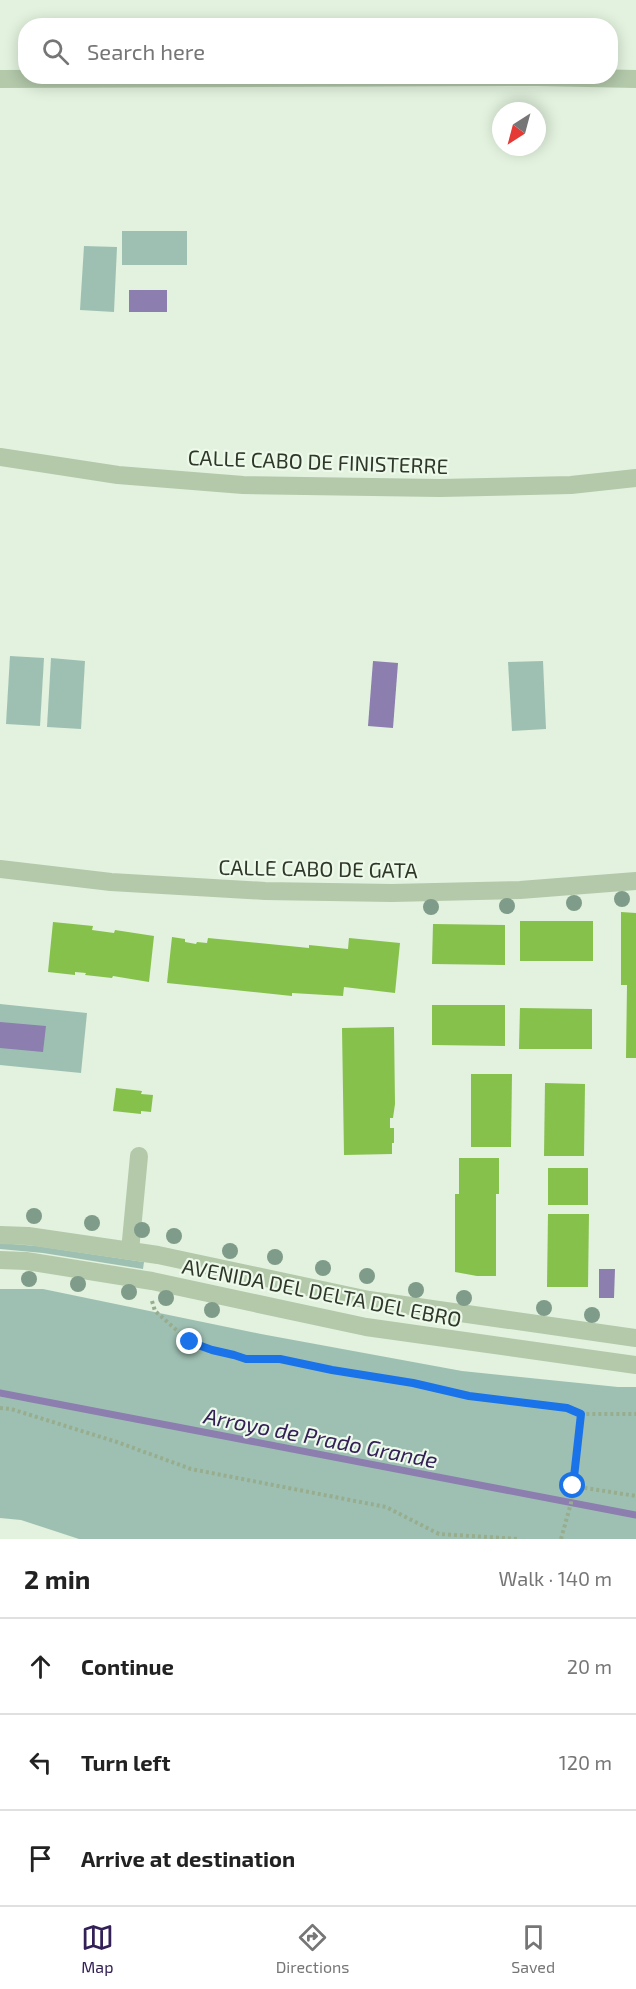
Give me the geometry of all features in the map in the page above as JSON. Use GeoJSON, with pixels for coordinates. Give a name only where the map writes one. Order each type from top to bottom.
{"type":"FeatureCollection","features":[{"type":"Feature","properties":{"kind":"street"},"geometry":{"type":"LineString","coordinates":[[0,79],[18,79]]}},
{"type":"Feature","properties":{"kind":"street"},"geometry":{"type":"LineString","coordinates":[[618,79],[636,79]]}},
{"type":"Feature","properties":{"kind":"street","name":"CALLE CABO DE FINISTERRE"},"geometry":{"type":"LineString","coordinates":[[0,457],[118,475],[243,485],[440,488],[571,485],[636,478]]}},
{"type":"Feature","properties":{"kind":"street","name":"CALLE CABO DE GATA"},"geometry":{"type":"LineString","coordinates":[[0,868],[111,882],[276,892],[392,894],[520,890],[636,881]]}},
{"type":"Feature","properties":{"kind":"street"},"geometry":{"type":"LineString","coordinates":[[130,1251],[139,1156]]}},
{"type":"Feature","properties":{"kind":"street","name":"AVENIDA DEL DELTA DEL EBRO"},"geometry":{"type":"LineString","coordinates":[[0,1235],[28,1236],[158,1255],[369,1300],[636,1338]]}},
{"type":"Feature","properties":{"kind":"street","name":"AVENIDA DEL DELTA DEL EBRO"},"geometry":{"type":"LineString","coordinates":[[0,1260],[26,1261],[156,1282],[366,1327],[636,1365]]}},
{"type":"Feature","properties":{"kind":"path"},"geometry":{"type":"LineString","coordinates":[[156,1282],[152,1301],[155,1311],[190,1342],[212,1350],[246,1359],[280,1359],[413,1383],[469,1396],[567,1408],[581,1414],[636,1414]]}},
{"type":"Feature","properties":{"kind":"path"},"geometry":{"type":"LineString","coordinates":[[0,1408],[11,1409],[117,1442],[191,1469],[386,1507],[439,1534],[519,1539]]}},
{"type":"Feature","properties":{"kind":"path"},"geometry":{"type":"LineString","coordinates":[[561,1539],[571,1503],[581,1414]]}},
{"type":"Feature","properties":{"kind":"path"},"geometry":{"type":"LineString","coordinates":[[573,1486],[636,1496]]}},
{"type":"Feature","properties":{"kind":"green space"},"geometry":{"type":"Polygon","coordinates":[[[122,231],[187,231],[187,265],[122,265],[122,231]]]}},
{"type":"Feature","properties":{"kind":"green space"},"geometry":{"type":"Polygon","coordinates":[[[84,246],[117,247],[114,312],[80,310],[84,246]]]}},
{"type":"Feature","properties":{"kind":"green space"},"geometry":{"type":"Polygon","coordinates":[[[10,656],[44,658],[40,726],[6,724],[10,656]]]}},
{"type":"Feature","properties":{"kind":"green space"},"geometry":{"type":"Polygon","coordinates":[[[51,658],[85,661],[81,729],[47,727],[51,658]]]}},
{"type":"Feature","properties":{"kind":"green space"},"geometry":{"type":"Polygon","coordinates":[[[543,661],[546,729],[512,731],[508,662],[543,661]]]}},
{"type":"Feature","properties":{"kind":"green space"},"geometry":{"type":"Polygon","coordinates":[[[0,1004],[87,1013],[81,1073],[0,1065],[0,1004]]]}},
{"type":"Feature","properties":{"kind":"green space"},"geometry":{"type":"Polygon","coordinates":[[[0,1243],[37,1246],[144,1262],[143,1269],[43,1253],[0,1249],[0,1243]]]}},
{"type":"Feature","properties":{"kind":"green space"},"geometry":{"type":"Polygon","coordinates":[[[0,1289],[43,1289],[261,1334],[462,1371],[636,1387],[636,1539],[79,1539],[21,1520],[0,1518],[0,1289]]]}},
{"type":"Feature","properties":{"kind":"shaded area"},"geometry":{"type":"Polygon","coordinates":[[[129,290],[167,290],[167,312],[129,312],[129,290]]]}},
{"type":"Feature","properties":{"kind":"shaded area"},"geometry":{"type":"Polygon","coordinates":[[[373,661],[398,663],[393,728],[368,726],[373,661]]]}},
{"type":"Feature","properties":{"kind":"shaded area"},"geometry":{"type":"Polygon","coordinates":[[[0,1022],[46,1026],[43,1052],[0,1048],[0,1022]]]}},
{"type":"Feature","properties":{"kind":"shaded area"},"geometry":{"type":"Polygon","coordinates":[[[599,1269],[615,1269],[614,1298],[599,1298],[599,1269]]]}},
{"type":"Feature","properties":{"kind":"building"},"geometry":{"type":"Polygon","coordinates":[[[621,912],[636,913],[636,1058],[626,1058],[627,985],[621,985],[621,912]]]}},
{"type":"Feature","properties":{"kind":"building"},"geometry":{"type":"Polygon","coordinates":[[[520,921],[593,921],[593,961],[520,961],[520,921]]]}},
{"type":"Feature","properties":{"kind":"building"},"geometry":{"type":"Polygon","coordinates":[[[53,922],[93,926],[92,930],[114,933],[115,930],[154,936],[149,982],[113,976],[112,978],[85,975],[86,973],[75,972],[75,975],[48,972],[53,922]]]}},
{"type":"Feature","properties":{"kind":"building"},"geometry":{"type":"Polygon","coordinates":[[[433,924],[505,925],[505,965],[432,964],[433,924]]]}},
{"type":"Feature","properties":{"kind":"building"},"geometry":{"type":"Polygon","coordinates":[[[172,937],[196,944],[197,942],[207,943],[208,938],[309,948],[309,945],[348,949],[349,938],[400,943],[395,993],[344,987],[343,996],[292,993],[292,996],[167,983],[172,937]]]}},
{"type":"Feature","properties":{"kind":"building"},"geometry":{"type":"Polygon","coordinates":[[[432,1005],[505,1005],[505,1046],[432,1045],[432,1005]]]}},
{"type":"Feature","properties":{"kind":"building"},"geometry":{"type":"Polygon","coordinates":[[[520,1008],[592,1009],[592,1049],[519,1049],[520,1008]]]}},
{"type":"Feature","properties":{"kind":"building"},"geometry":{"type":"Polygon","coordinates":[[[394,1027],[395,1104],[393,1118],[390,1118],[390,1128],[394,1128],[392,1154],[344,1155],[342,1028],[394,1027]]]}},
{"type":"Feature","properties":{"kind":"building"},"geometry":{"type":"Polygon","coordinates":[[[471,1074],[512,1074],[511,1147],[471,1147],[471,1074]]]}},
{"type":"Feature","properties":{"kind":"building"},"geometry":{"type":"Polygon","coordinates":[[[545,1083],[585,1084],[584,1156],[544,1156],[545,1083]]]}},
{"type":"Feature","properties":{"kind":"building"},"geometry":{"type":"Polygon","coordinates":[[[116,1088],[142,1091],[141,1094],[153,1095],[151,1112],[141,1111],[141,1114],[113,1111],[116,1088]]]}},
{"type":"Feature","properties":{"kind":"building"},"geometry":{"type":"Polygon","coordinates":[[[459,1158],[499,1158],[499,1194],[496,1194],[496,1276],[477,1276],[455,1272],[455,1194],[459,1194],[459,1158]]]}},
{"type":"Feature","properties":{"kind":"building"},"geometry":{"type":"Polygon","coordinates":[[[548,1168],[588,1168],[588,1205],[548,1205],[548,1168]]]}},
{"type":"Feature","properties":{"kind":"building"},"geometry":{"type":"Polygon","coordinates":[[[548,1214],[589,1214],[588,1287],[547,1287],[548,1214]]]}},
{"type":"Feature","properties":{"kind":"waterway","name":"Arroyo de Prado Grande"},"geometry":{"type":"LineString","coordinates":[[0,1393],[636,1515]]}},
{"type":"Feature","properties":{"kind":"route"},"geometry":{"type":"LineString","coordinates":[[190,1342],[246,1359],[280,1359],[413,1383],[469,1396],[567,1408],[581,1414],[573,1486]]}}]}
